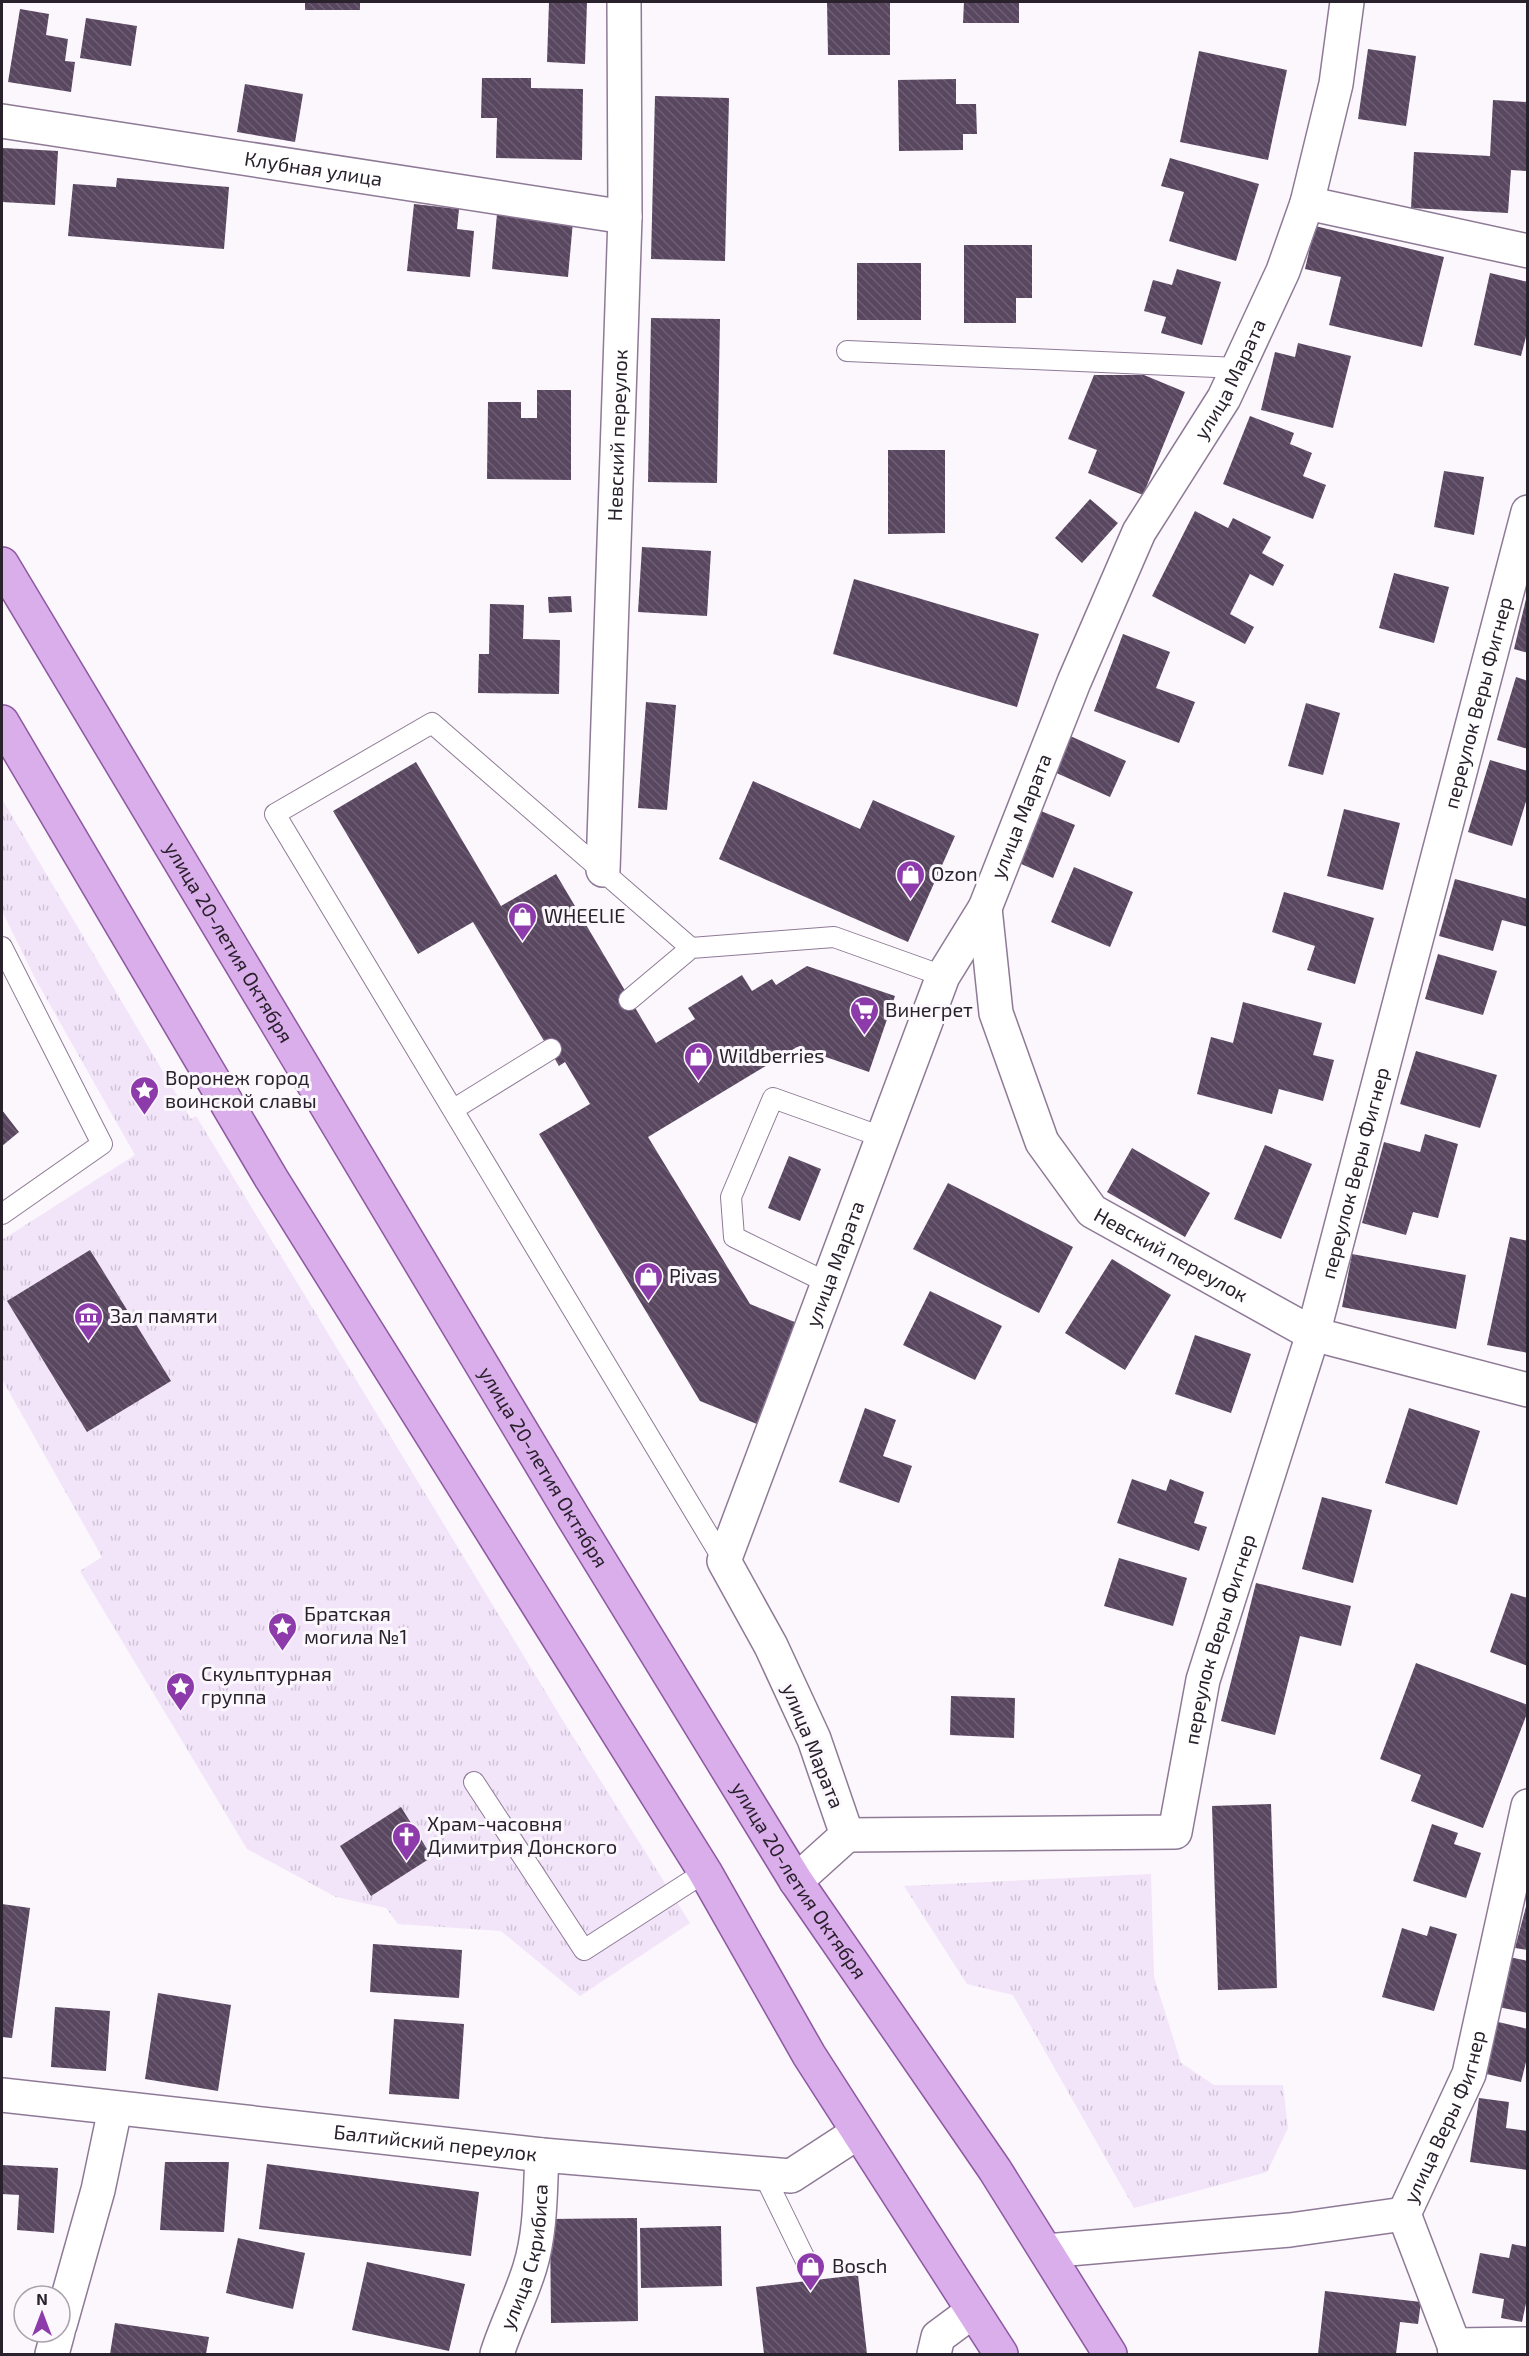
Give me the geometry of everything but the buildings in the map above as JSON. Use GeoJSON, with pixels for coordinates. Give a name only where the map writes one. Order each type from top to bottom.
{"type":"FeatureCollection","features":[{"type":"Feature","properties":{"kind":"main road","name":"улица 20-летия Октября"},"geometry":{"type":"LineString","coordinates":[[2,564],[573,1517],[796,1881],[989,2160],[1110,2355]]}},
{"type":"Feature","properties":{"kind":"main road"},"geometry":{"type":"LineString","coordinates":[[2,722],[271,1178],[705,1872],[808,2055],[1001,2355]]}},
{"type":"Feature","properties":{"kind":"street","name":"Невский переулок"},"geometry":{"type":"LineString","coordinates":[[603,870],[625,217],[624,2]]}},
{"type":"Feature","properties":{"kind":"street","name":"улица Марата"},"geometry":{"type":"LineString","coordinates":[[847,1835],[814,1740],[771,1646],[724,1561],[943,976],[985,908],[1074,682],[1140,532],[1224,398],[1283,271],[1307,203],[1336,84],[1347,2]]}},
{"type":"Feature","properties":{"kind":"street","name":"Клубная улица"},"geometry":{"type":"LineString","coordinates":[[2,121],[625,217]]}},
{"type":"Feature","properties":{"kind":"street"},"geometry":{"type":"LineString","coordinates":[[1307,203],[1527,251]]}},
{"type":"Feature","properties":{"kind":"street","name":"переулок Веры Фигнер"},"geometry":{"type":"LineString","coordinates":[[847,1835],[1175,1832],[1203,1680],[1313,1334],[1527,512]]}},
{"type":"Feature","properties":{"kind":"street","name":"Невский переулок"},"geometry":{"type":"LineString","coordinates":[[985,908],[996,1013],[1042,1142],[1092,1211],[1313,1334],[1527,1390]]}},
{"type":"Feature","properties":{"kind":"street","name":"улица Веры Фигнер"},"geometry":{"type":"LineString","coordinates":[[1046,2252],[1290,2230],[1404,2214],[1469,2074],[1527,1806]]}},
{"type":"Feature","properties":{"kind":"street"},"geometry":{"type":"LineString","coordinates":[[796,1881],[847,1835]]}},
{"type":"Feature","properties":{"kind":"street","name":"Балтийский переулок"},"geometry":{"type":"LineString","coordinates":[[2,2095],[543,2155],[791,2176],[857,2133]]}},
{"type":"Feature","properties":{"kind":"street"},"geometry":{"type":"LineString","coordinates":[[72,2284],[98,2190],[115,2109]]}},
{"type":"Feature","properties":{"kind":"street","name":"улица Скрибиса"},"geometry":{"type":"LineString","coordinates":[[497,2355],[507,2322],[531,2267],[538,2224],[543,2155]]}},
{"type":"Feature","properties":{"kind":"street"},"geometry":{"type":"LineString","coordinates":[[1404,2214],[1455,2350],[1527,2344]]}},
{"type":"Feature","properties":{"kind":"street"},"geometry":{"type":"LineString","coordinates":[[934,2355],[938,2337],[973,2311]]}},
{"type":"Feature","properties":{"kind":"lane"},"geometry":{"type":"LineString","coordinates":[[847,351],[1238,368]]}},
{"type":"Feature","properties":{"kind":"lane"},"geometry":{"type":"LineString","coordinates":[[692,948],[432,723],[275,814],[724,1561]]}},
{"type":"Feature","properties":{"kind":"lane"},"geometry":{"type":"LineString","coordinates":[[629,1000],[692,948],[834,937],[943,976]]}},
{"type":"Feature","properties":{"kind":"lane"},"geometry":{"type":"LineString","coordinates":[[2,947],[102,1144],[2,1214]]}},
{"type":"Feature","properties":{"kind":"lane"},"geometry":{"type":"LineString","coordinates":[[454,1109],[551,1049]]}},
{"type":"Feature","properties":{"kind":"lane"},"geometry":{"type":"LineString","coordinates":[[828,1283],[734,1238],[731,1197],[773,1098],[882,1137]]}},
{"type":"Feature","properties":{"kind":"lane"},"geometry":{"type":"LineString","coordinates":[[474,1782],[584,1950],[705,1872]]}},
{"type":"Feature","properties":{"kind":"lane"},"geometry":{"type":"LineString","coordinates":[[763,2173],[806,2261]]}},
{"type":"Feature","properties":{"kind":"green space"},"geometry":{"type":"Polygon","coordinates":[[[2,799],[191,1119],[196,1116],[565,1724],[690,1923],[580,1996],[501,1931],[398,1924],[386,1908],[336,1897],[247,1849],[80,1571],[102,1557],[2,1379],[2,1240],[135,1155],[36,980],[2,911],[2,799]]]}},
{"type":"Feature","properties":{"kind":"green space"},"geometry":{"type":"Polygon","coordinates":[[[1151,1874],[1154,1977],[1181,2063],[1214,2085],[1283,2085],[1288,2128],[1267,2172],[1134,2208],[1013,1995],[967,1984],[904,1886],[1151,1874]]]}},
{"type":"Feature","properties":{"kind":"place","name":"Ozon"},"geometry":{"type":"Point","coordinates":[910,900]}},
{"type":"Feature","properties":{"kind":"place","name":"WHEELIE"},"geometry":{"type":"Point","coordinates":[523,942]}},
{"type":"Feature","properties":{"kind":"place","name":"Винегрет"},"geometry":{"type":"Point","coordinates":[864,1036]}},
{"type":"Feature","properties":{"kind":"place","name":"Wildberries"},"geometry":{"type":"Point","coordinates":[698,1082]}},
{"type":"Feature","properties":{"kind":"place","name":"Воронеж город воинской славы"},"geometry":{"type":"Point","coordinates":[144,1116]}},
{"type":"Feature","properties":{"kind":"place","name":"Pivas"},"geometry":{"type":"Point","coordinates":[648,1302]}},
{"type":"Feature","properties":{"kind":"place","name":"Зал памяти"},"geometry":{"type":"Point","coordinates":[89,1342]}},
{"type":"Feature","properties":{"kind":"place","name":"Братская могила №1"},"geometry":{"type":"Point","coordinates":[283,1652]}},
{"type":"Feature","properties":{"kind":"place","name":"Скульптурная группа"},"geometry":{"type":"Point","coordinates":[180,1712]}},
{"type":"Feature","properties":{"kind":"place","name":"Храм-часовня Димитрия Донского"},"geometry":{"type":"Point","coordinates":[406,1862]}},
{"type":"Feature","properties":{"kind":"place","name":"Bosch"},"geometry":{"type":"Point","coordinates":[811,2292]}}]}
